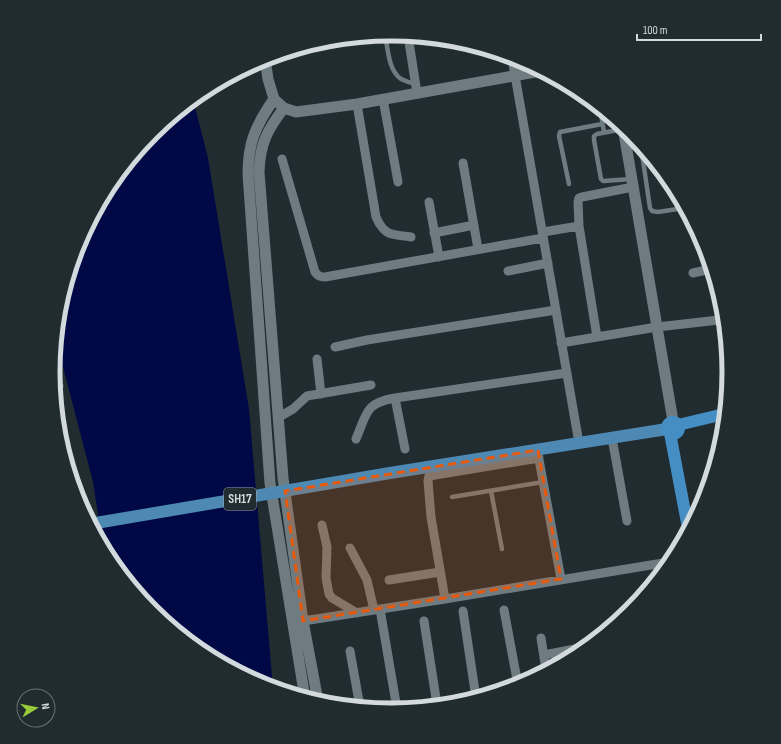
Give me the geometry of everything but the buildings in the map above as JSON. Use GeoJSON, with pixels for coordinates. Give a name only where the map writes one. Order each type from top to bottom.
{"type":"FeatureCollection","features":[{"type":"Feature","properties":{"kind":"highway"},"geometry":{"type":"LineString","coordinates":[[674,429],[719,416]]}},
{"type":"Feature","properties":{"kind":"highway"},"geometry":{"type":"LineString","coordinates":[[674,429],[717,424]]}},
{"type":"Feature","properties":{"kind":"highway"},"geometry":{"type":"LineString","coordinates":[[674,429],[692,508]]}},
{"type":"Feature","properties":{"kind":"highway"},"geometry":{"type":"LineString","coordinates":[[674,429],[687,519]]}},
{"type":"Feature","properties":{"kind":"main road","name":"SH17"},"geometry":{"type":"LineString","coordinates":[[97,523],[390,473],[538,454],[579,443],[674,429]]}},
{"type":"Feature","properties":{"kind":"street"},"geometry":{"type":"LineString","coordinates":[[409,42],[416,89]]}},
{"type":"Feature","properties":{"kind":"street"},"geometry":{"type":"LineString","coordinates":[[266,65],[274,99],[284,108],[296,112],[357,104],[383,99],[416,89],[532,73]]}},
{"type":"Feature","properties":{"kind":"street"},"geometry":{"type":"LineString","coordinates":[[514,65],[579,443]]}},
{"type":"Feature","properties":{"kind":"street"},"geometry":{"type":"LineString","coordinates":[[274,99],[264,114],[251,143],[248,156],[248,174],[270,483],[304,692]]}},
{"type":"Feature","properties":{"kind":"street"},"geometry":{"type":"LineString","coordinates":[[383,99],[398,182]]}},
{"type":"Feature","properties":{"kind":"street"},"geometry":{"type":"LineString","coordinates":[[357,104],[376,217],[384,231],[411,237]]}},
{"type":"Feature","properties":{"kind":"street"},"geometry":{"type":"LineString","coordinates":[[284,108],[275,119],[262,144],[259,172],[283,478],[303,621],[317,695]]}},
{"type":"Feature","properties":{"kind":"street"},"geometry":{"type":"LineString","coordinates":[[625,138],[674,429]]}},
{"type":"Feature","properties":{"kind":"street"},"geometry":{"type":"LineString","coordinates":[[282,159],[315,272],[318,276],[325,277],[478,250],[579,226]]}},
{"type":"Feature","properties":{"kind":"street"},"geometry":{"type":"LineString","coordinates":[[463,163],[478,250]]}},
{"type":"Feature","properties":{"kind":"street"},"geometry":{"type":"LineString","coordinates":[[597,337],[579,226],[578,202],[580,198],[632,183]]}},
{"type":"Feature","properties":{"kind":"street"},"geometry":{"type":"LineString","coordinates":[[429,202],[439,256]]}},
{"type":"Feature","properties":{"kind":"street"},"geometry":{"type":"LineString","coordinates":[[434,233],[474,225]]}},
{"type":"Feature","properties":{"kind":"street"},"geometry":{"type":"LineString","coordinates":[[508,271],[548,263]]}},
{"type":"Feature","properties":{"kind":"street"},"geometry":{"type":"LineString","coordinates":[[693,273],[705,270]]}},
{"type":"Feature","properties":{"kind":"street"},"geometry":{"type":"LineString","coordinates":[[335,347],[367,340],[556,310]]}},
{"type":"Feature","properties":{"kind":"street"},"geometry":{"type":"LineString","coordinates":[[562,342],[657,327],[717,320]]}},
{"type":"Feature","properties":{"kind":"street"},"geometry":{"type":"LineString","coordinates":[[317,359],[321,394]]}},
{"type":"Feature","properties":{"kind":"street"},"geometry":{"type":"LineString","coordinates":[[356,439],[370,407],[379,402],[395,398],[567,373]]}},
{"type":"Feature","properties":{"kind":"street"},"geometry":{"type":"LineString","coordinates":[[279,417],[293,409],[307,396],[371,385]]}},
{"type":"Feature","properties":{"kind":"street"},"geometry":{"type":"LineString","coordinates":[[395,398],[405,449]]}},
{"type":"Feature","properties":{"kind":"street"},"geometry":{"type":"LineString","coordinates":[[612,438],[626,521]]}},
{"type":"Feature","properties":{"kind":"street"},"geometry":{"type":"LineString","coordinates":[[445,599],[432,517],[428,481],[429,476],[538,454],[561,579]]}},
{"type":"Feature","properties":{"kind":"street"},"geometry":{"type":"LineString","coordinates":[[322,525],[326,547],[326,578],[329,594],[332,598],[357,613]]}},
{"type":"Feature","properties":{"kind":"street"},"geometry":{"type":"LineString","coordinates":[[350,548],[368,580],[377,610],[396,703]]}},
{"type":"Feature","properties":{"kind":"street"},"geometry":{"type":"LineString","coordinates":[[303,621],[661,563]]}},
{"type":"Feature","properties":{"kind":"street"},"geometry":{"type":"LineString","coordinates":[[389,580],[440,572]]}},
{"type":"Feature","properties":{"kind":"street"},"geometry":{"type":"LineString","coordinates":[[504,610],[517,678]]}},
{"type":"Feature","properties":{"kind":"street"},"geometry":{"type":"LineString","coordinates":[[463,611],[475,692]]}},
{"type":"Feature","properties":{"kind":"street"},"geometry":{"type":"LineString","coordinates":[[424,621],[436,700]]}},
{"type":"Feature","properties":{"kind":"street"},"geometry":{"type":"LineString","coordinates":[[541,638],[545,665]]}},
{"type":"Feature","properties":{"kind":"street"},"geometry":{"type":"LineString","coordinates":[[544,655],[569,650]]}},
{"type":"Feature","properties":{"kind":"street"},"geometry":{"type":"LineString","coordinates":[[350,651],[359,701]]}},
{"type":"Feature","properties":{"kind":"lane"},"geometry":{"type":"LineString","coordinates":[[387,41],[392,67],[395,73],[416,89]]}},
{"type":"Feature","properties":{"kind":"lane"},"geometry":{"type":"LineString","coordinates":[[601,116],[604,132]]}},
{"type":"Feature","properties":{"kind":"lane"},"geometry":{"type":"LineString","coordinates":[[569,184],[559,136],[560,132],[602,124]]}},
{"type":"Feature","properties":{"kind":"lane"},"geometry":{"type":"LineString","coordinates":[[616,129],[594,136],[601,179],[608,182],[632,183]]}},
{"type":"Feature","properties":{"kind":"lane"},"geometry":{"type":"LineString","coordinates":[[643,158],[650,208],[652,211],[658,212],[678,209]]}},
{"type":"Feature","properties":{"kind":"lane"},"geometry":{"type":"LineString","coordinates":[[452,497],[544,482]]}},
{"type":"Feature","properties":{"kind":"lane"},"geometry":{"type":"LineString","coordinates":[[491,491],[502,549]]}},
{"type":"Feature","properties":{"kind":"highlighted area"},"geometry":{"type":"Polygon","coordinates":[[[538,450],[561,579],[303,621],[285,491],[538,450]]]}},
{"type":"Feature","properties":{"kind":"shaded area"},"geometry":{"type":"Polygon","coordinates":[[[195,105],[208,158],[249,409],[272,681],[225,659],[189,635],[156,606],[128,574],[115,556],[100,530],[93,482],[60,355],[62,329],[71,286],[85,245],[104,206],[115,188],[128,170],[156,138],[195,105]]]}}]}
